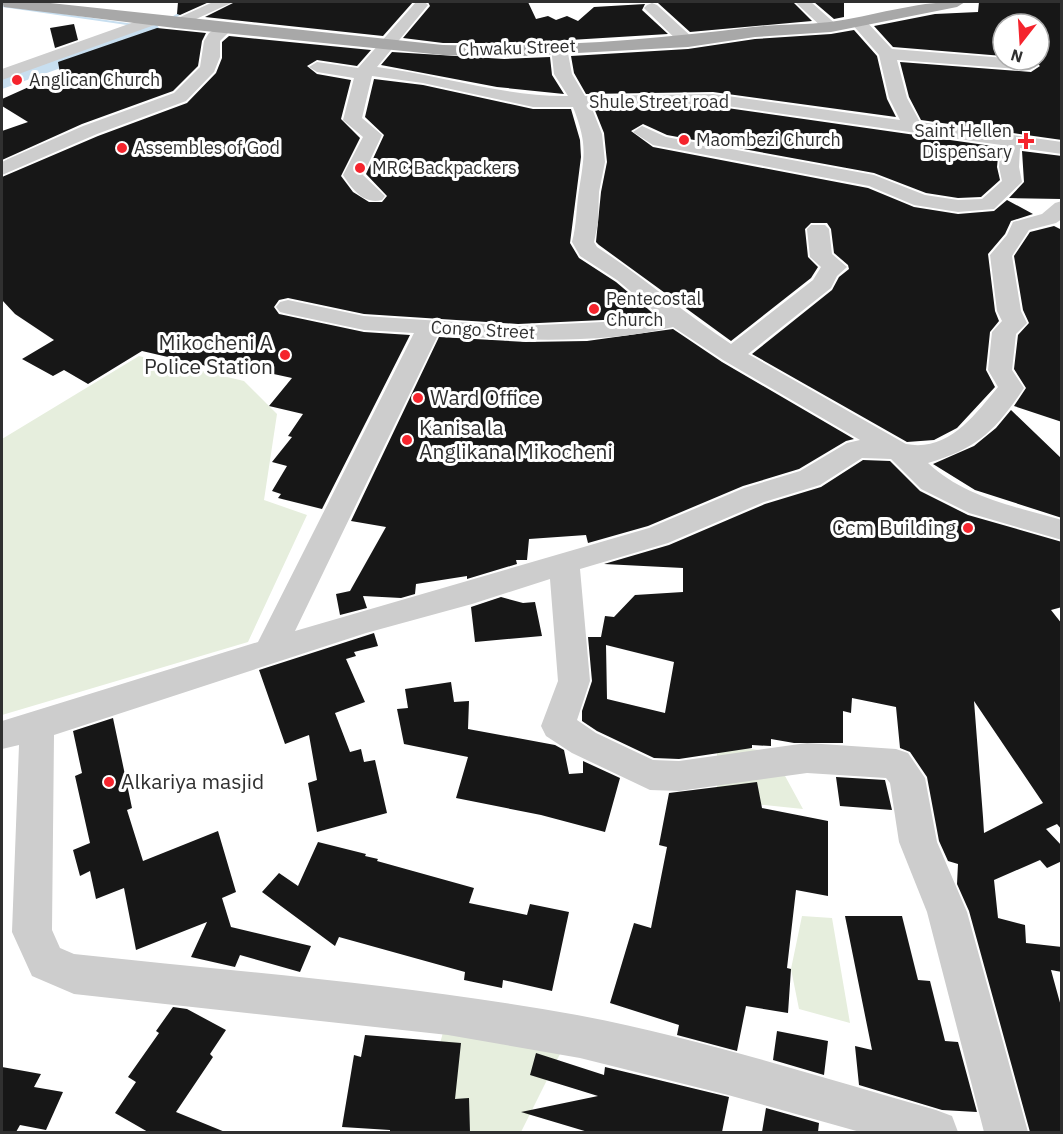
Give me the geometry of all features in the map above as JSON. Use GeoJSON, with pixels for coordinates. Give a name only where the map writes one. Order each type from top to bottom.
{"type":"FeatureCollection","features":[{"type":"Feature","properties":{"kind":"main road","name":"Chwaku Street"},"geometry":{"type":"LineString","coordinates":[[4,2],[175,23],[473,52],[688,42],[755,32],[859,23],[957,2]]}},
{"type":"Feature","properties":{"kind":"street"},"geometry":{"type":"LineString","coordinates":[[175,23],[225,2]]}},
{"type":"Feature","properties":{"kind":"street"},"geometry":{"type":"LineString","coordinates":[[802,2],[831,27]]}},
{"type":"Feature","properties":{"kind":"street"},"geometry":{"type":"LineString","coordinates":[[375,196],[353,175],[356,162],[371,142],[373,135],[352,120],[364,72],[420,5]]}},
{"type":"Feature","properties":{"kind":"street"},"geometry":{"type":"LineString","coordinates":[[652,8],[688,42]]}},
{"type":"Feature","properties":{"kind":"street"},"geometry":{"type":"LineString","coordinates":[[2,75],[154,20]]}},
{"type":"Feature","properties":{"kind":"street"},"geometry":{"type":"LineString","coordinates":[[859,23],[887,54],[898,98],[914,129]]}},
{"type":"Feature","properties":{"kind":"street"},"geometry":{"type":"LineString","coordinates":[[2,169],[57,143],[180,97],[207,68],[212,59],[212,41],[217,32],[225,28]]}},
{"type":"Feature","properties":{"kind":"street"},"geometry":{"type":"LineString","coordinates":[[559,48],[563,74],[581,103],[592,134],[595,162],[589,192],[588,223],[583,242],[588,251],[625,275],[677,319],[732,356],[898,451],[931,482],[979,507],[1062,530]]}},
{"type":"Feature","properties":{"kind":"street"},"geometry":{"type":"LineString","coordinates":[[887,54],[991,62]]}},
{"type":"Feature","properties":{"kind":"street","name":"Shule Street road"},"geometry":{"type":"LineString","coordinates":[[317,66],[423,78],[525,101],[581,103],[713,99],[1011,143],[1062,148]]}},
{"type":"Feature","properties":{"kind":"street"},"geometry":{"type":"LineString","coordinates":[[642,132],[660,141],[874,182],[903,195],[939,204],[976,207],[987,205],[1001,195],[1012,182],[1009,167],[1011,143]]}},
{"type":"Feature","properties":{"kind":"street"},"geometry":{"type":"LineString","coordinates":[[1001,195],[1060,208]]}},
{"type":"Feature","properties":{"kind":"street"},"geometry":{"type":"LineString","coordinates":[[936,1132],[728,1073],[580,1037],[448,1014],[74,974],[46,962],[32,932],[19,731],[363,621],[472,593],[658,536],[754,495],[810,478],[857,449],[898,451],[922,456],[946,448],[972,435],[1002,402],[1011,388],[1000,370],[1004,332],[1015,323],[1010,310],[1001,255],[1017,236],[1020,226],[1049,219],[1060,208]]}},
{"type":"Feature","properties":{"kind":"street"},"geometry":{"type":"LineString","coordinates":[[732,356],[776,318],[823,283],[828,273],[836,267],[821,257],[818,229]]}},
{"type":"Feature","properties":{"kind":"street","name":"Congo Street"},"geometry":{"type":"LineString","coordinates":[[288,307],[364,323],[560,333],[645,327],[677,319]]}},
{"type":"Feature","properties":{"kind":"street"},"geometry":{"type":"LineString","coordinates":[[269,652],[429,328]]}},
{"type":"Feature","properties":{"kind":"street"},"geometry":{"type":"LineString","coordinates":[[564,563],[574,681],[558,726],[584,743],[650,775],[679,776],[807,758],[896,764],[900,768],[907,778],[918,842],[947,912],[1006,1132]]}},
{"type":"Feature","properties":{"kind":"green space"},"geometry":{"type":"Polygon","coordinates":[[[139,356],[244,381],[277,414],[264,500],[307,515],[248,642],[2,715],[2,439],[139,356]]]}},
{"type":"Feature","properties":{"kind":"green space"},"geometry":{"type":"Polygon","coordinates":[[[717,744],[772,752],[803,809],[717,800],[717,744]]]}},
{"type":"Feature","properties":{"kind":"green space"},"geometry":{"type":"Polygon","coordinates":[[[802,916],[832,918],[850,1023],[799,1009],[791,969],[802,916]]]}},
{"type":"Feature","properties":{"kind":"green space"},"geometry":{"type":"Polygon","coordinates":[[[448,1014],[561,1052],[521,1132],[416,1132],[448,1014]]]}},
{"type":"Feature","properties":{"kind":"building"},"geometry":{"type":"Polygon","coordinates":[[[178,2],[209,2],[180,15],[177,14],[178,2]]]}},
{"type":"Feature","properties":{"kind":"building"},"geometry":{"type":"Polygon","coordinates":[[[235,2],[413,2],[383,36],[205,17],[235,2]]]}},
{"type":"Feature","properties":{"kind":"building"},"geometry":{"type":"Polygon","coordinates":[[[428,2],[528,2],[536,19],[548,16],[556,20],[567,16],[578,21],[594,7],[645,4],[642,10],[668,34],[521,43],[443,43],[403,38],[430,6],[428,2]]]}},
{"type":"Feature","properties":{"kind":"building"},"geometry":{"type":"Polygon","coordinates":[[[793,2],[812,21],[690,32],[658,3],[793,2]]]}},
{"type":"Feature","properties":{"kind":"building"},"geometry":{"type":"Polygon","coordinates":[[[814,2],[844,2],[844,17],[834,19],[814,2]]]}},
{"type":"Feature","properties":{"kind":"building"},"geometry":{"type":"Polygon","coordinates":[[[979,2],[1062,2],[1062,140],[921,120],[909,97],[900,62],[991,69],[991,72],[1051,72],[1051,12],[991,12],[991,55],[893,47],[874,26],[935,14],[978,12],[979,2]]]}},
{"type":"Feature","properties":{"kind":"building"},"geometry":{"type":"Polygon","coordinates":[[[74,24],[78,40],[55,48],[50,28],[74,24]]]}},
{"type":"Feature","properties":{"kind":"building"},"geometry":{"type":"Polygon","coordinates":[[[157,28],[206,33],[202,41],[198,66],[173,91],[82,124],[2,160],[2,131],[28,122],[2,106],[2,99],[60,73],[58,62],[157,28]]]}},
{"type":"Feature","properties":{"kind":"building"},"geometry":{"type":"Polygon","coordinates":[[[854,30],[877,56],[887,99],[896,117],[713,92],[586,94],[574,73],[571,56],[688,49],[755,39],[831,34],[854,30]]]}},
{"type":"Feature","properties":{"kind":"building"},"geometry":{"type":"Polygon","coordinates":[[[229,36],[371,50],[357,66],[317,60],[307,66],[317,74],[351,80],[341,119],[360,138],[341,176],[353,192],[369,202],[382,202],[387,196],[366,174],[384,135],[365,117],[374,79],[423,85],[533,109],[571,109],[580,140],[581,157],[570,243],[579,258],[616,282],[655,315],[645,318],[518,324],[364,314],[288,298],[279,300],[274,307],[279,314],[364,332],[410,335],[322,509],[278,498],[281,494],[272,491],[287,466],[272,462],[292,437],[288,436],[303,414],[269,406],[292,378],[242,367],[237,373],[142,351],[88,384],[64,370],[53,376],[22,359],[54,340],[15,314],[2,300],[2,177],[98,136],[187,103],[216,73],[222,58],[222,42],[229,36]]]}},
{"type":"Feature","properties":{"kind":"building"},"geometry":{"type":"Polygon","coordinates":[[[392,52],[504,59],[550,57],[552,75],[564,94],[497,87],[381,65],[392,52]]]}},
{"type":"Feature","properties":{"kind":"building"},"geometry":{"type":"Polygon","coordinates":[[[713,106],[999,147],[997,167],[1000,180],[981,197],[958,198],[926,193],[874,173],[667,135],[643,124],[631,131],[653,147],[868,188],[914,207],[958,214],[994,211],[1007,200],[1033,214],[1011,221],[1005,234],[988,254],[995,311],[999,321],[990,332],[986,370],[995,387],[957,428],[934,440],[907,442],[752,354],[832,290],[839,277],[849,269],[848,265],[834,253],[831,229],[827,223],[811,223],[805,229],[808,257],[818,267],[811,278],[731,341],[596,242],[601,192],[607,162],[604,133],[594,108],[713,106]]]}},
{"type":"Feature","properties":{"kind":"building"},"geometry":{"type":"Polygon","coordinates":[[[1022,151],[1062,156],[1062,199],[1009,198],[1024,182],[1022,151]]]}},
{"type":"Feature","properties":{"kind":"building"},"geometry":{"type":"Polygon","coordinates":[[[1054,226],[1062,230],[1062,422],[1014,406],[1026,388],[1014,369],[1018,335],[1029,323],[1023,310],[1014,256],[1030,232],[1054,226]]]}},
{"type":"Feature","properties":{"kind":"building"},"geometry":{"type":"Polygon","coordinates":[[[673,329],[722,362],[854,439],[846,441],[799,469],[743,486],[648,526],[588,543],[586,535],[529,539],[527,560],[516,560],[517,564],[467,579],[467,576],[416,584],[415,594],[401,598],[363,596],[367,608],[340,615],[336,594],[350,591],[386,527],[351,521],[439,337],[526,342],[587,341],[673,329]]]}},
{"type":"Feature","properties":{"kind":"building"},"geometry":{"type":"Polygon","coordinates":[[[1011,410],[1062,459],[1062,518],[975,490],[933,464],[974,446],[996,428],[1011,410]]]}},
{"type":"Feature","properties":{"kind":"building"},"geometry":{"type":"Polygon","coordinates":[[[863,460],[890,461],[920,491],[968,515],[1062,542],[1062,607],[1051,610],[1062,624],[1062,830],[1057,824],[1046,829],[1062,846],[1062,861],[1047,868],[1040,860],[994,880],[998,918],[1025,925],[1026,943],[1062,947],[1062,972],[1051,970],[1062,1010],[1062,1132],[1030,1132],[969,911],[957,884],[958,864],[948,861],[939,841],[927,777],[910,752],[900,748],[896,707],[852,698],[851,713],[843,711],[843,743],[794,743],[771,739],[771,746],[752,745],[752,748],[679,759],[654,758],[597,731],[582,721],[582,711],[592,681],[588,637],[601,637],[605,616],[614,617],[635,595],[683,592],[683,568],[604,564],[669,545],[765,504],[821,487],[863,460]],[[606,645],[607,699],[665,713],[674,662],[606,645]],[[974,701],[983,817],[984,833],[1043,803],[974,701]]]}},
{"type":"Feature","properties":{"kind":"building"},"geometry":{"type":"Polygon","coordinates":[[[501,597],[523,603],[535,602],[542,636],[475,642],[471,607],[501,597]]]}},
{"type":"Feature","properties":{"kind":"building"},"geometry":{"type":"Polygon","coordinates":[[[374,633],[378,646],[354,652],[356,656],[346,659],[365,702],[335,713],[350,752],[361,749],[364,762],[375,760],[387,813],[317,832],[308,783],[317,780],[309,735],[285,744],[259,670],[374,633]]]}},
{"type":"Feature","properties":{"kind":"building"},"geometry":{"type":"Polygon","coordinates":[[[451,682],[454,702],[469,701],[468,729],[555,745],[564,750],[569,774],[583,773],[583,761],[620,778],[605,832],[541,815],[456,798],[468,757],[404,744],[397,709],[408,708],[405,689],[451,682]]]}},
{"type":"Feature","properties":{"kind":"building"},"geometry":{"type":"Polygon","coordinates":[[[113,718],[132,808],[127,810],[143,861],[218,831],[236,892],[222,898],[231,927],[311,946],[300,972],[240,955],[235,967],[191,957],[207,922],[136,950],[124,888],[96,899],[90,871],[80,876],[73,850],[90,843],[75,776],[82,773],[73,731],[113,718]]]}},
{"type":"Feature","properties":{"kind":"building"},"geometry":{"type":"Polygon","coordinates":[[[836,777],[885,780],[892,810],[840,806],[836,777]]]}},
{"type":"Feature","properties":{"kind":"building"},"geometry":{"type":"Polygon","coordinates":[[[757,782],[762,808],[828,821],[828,896],[796,890],[787,968],[791,969],[788,1013],[746,1006],[737,1051],[677,1035],[679,1025],[610,1003],[634,923],[651,928],[667,847],[659,845],[669,793],[757,782]]]}},
{"type":"Feature","properties":{"kind":"building"},"geometry":{"type":"Polygon","coordinates":[[[318,842],[366,854],[365,856],[378,859],[377,861],[474,888],[469,903],[527,915],[530,904],[569,912],[552,991],[503,980],[502,988],[464,980],[465,972],[339,937],[335,946],[262,892],[279,873],[298,886],[318,842]]]}},
{"type":"Feature","properties":{"kind":"building"},"geometry":{"type":"Polygon","coordinates":[[[845,916],[902,916],[918,980],[930,981],[945,1041],[958,1042],[977,1112],[942,1110],[859,1085],[855,1046],[872,1050],[845,916]]]}},
{"type":"Feature","properties":{"kind":"building"},"geometry":{"type":"Polygon","coordinates":[[[173,1007],[187,1009],[226,1030],[210,1054],[213,1057],[176,1112],[225,1132],[148,1132],[115,1113],[136,1082],[128,1077],[159,1033],[156,1031],[173,1007]]]}},
{"type":"Feature","properties":{"kind":"building"},"geometry":{"type":"Polygon","coordinates":[[[777,1031],[828,1041],[824,1075],[773,1060],[777,1031]]]}},
{"type":"Feature","properties":{"kind":"building"},"geometry":{"type":"Polygon","coordinates":[[[365,1035],[461,1043],[455,1099],[469,1098],[470,1132],[390,1132],[390,1130],[342,1127],[354,1055],[361,1057],[365,1035]]]}},
{"type":"Feature","properties":{"kind":"building"},"geometry":{"type":"Polygon","coordinates":[[[536,1053],[604,1075],[605,1067],[729,1097],[722,1132],[588,1132],[521,1112],[598,1096],[530,1075],[536,1053]]]}},
{"type":"Feature","properties":{"kind":"building"},"geometry":{"type":"Polygon","coordinates":[[[2,1067],[41,1074],[34,1087],[63,1092],[46,1130],[20,1125],[16,1132],[2,1132],[2,1067]]]}},
{"type":"Feature","properties":{"kind":"building"},"geometry":{"type":"Polygon","coordinates":[[[766,1108],[819,1123],[818,1132],[762,1132],[766,1108]]]}},
{"type":"Feature","properties":{"kind":"waterway"},"geometry":{"type":"LineString","coordinates":[[165,22],[199,2]]}},
{"type":"Feature","properties":{"kind":"waterway"},"geometry":{"type":"LineString","coordinates":[[2,6],[134,25]]}},
{"type":"Feature","properties":{"kind":"waterway"},"geometry":{"type":"LineString","coordinates":[[2,81],[147,29]]}},
{"type":"Feature","properties":{"kind":"place","name":"Anglican Church"},"geometry":{"type":"Point","coordinates":[17,80]}},
{"type":"Feature","properties":{"kind":"place","name":"Maombezi Church"},"geometry":{"type":"Point","coordinates":[684,140]}},
{"type":"Feature","properties":{"kind":"place","name":"Saint Hellen Dispensary"},"geometry":{"type":"Point","coordinates":[1026,141]}},
{"type":"Feature","properties":{"kind":"place","name":"Assembles of God"},"geometry":{"type":"Point","coordinates":[122,148]}},
{"type":"Feature","properties":{"kind":"place","name":"MRC Backpackers"},"geometry":{"type":"Point","coordinates":[360,168]}},
{"type":"Feature","properties":{"kind":"place","name":"Pentecostal Church"},"geometry":{"type":"Point","coordinates":[594,309]}},
{"type":"Feature","properties":{"kind":"place","name":"Mikocheni A Police Station"},"geometry":{"type":"Point","coordinates":[285,355]}},
{"type":"Feature","properties":{"kind":"place","name":"Ward Office"},"geometry":{"type":"Point","coordinates":[418,398]}},
{"type":"Feature","properties":{"kind":"place","name":"Kanisa la Anglikana Mikocheni"},"geometry":{"type":"Point","coordinates":[407,440]}},
{"type":"Feature","properties":{"kind":"place","name":"Ccm Building"},"geometry":{"type":"Point","coordinates":[968,528]}},
{"type":"Feature","properties":{"kind":"place","name":"Alkariya masjid"},"geometry":{"type":"Point","coordinates":[109,782]}}]}
